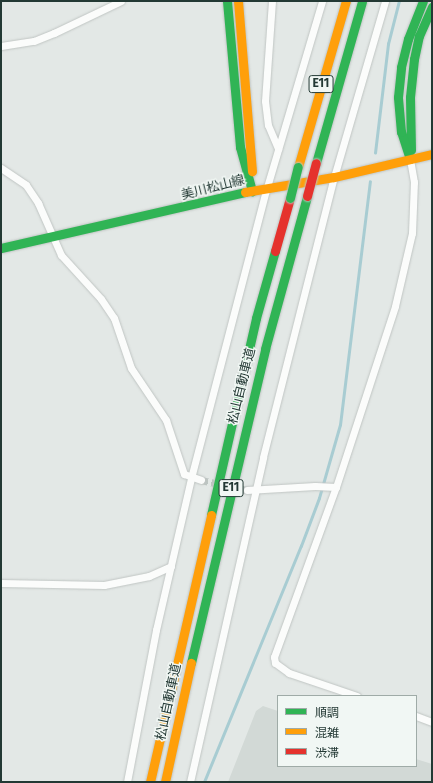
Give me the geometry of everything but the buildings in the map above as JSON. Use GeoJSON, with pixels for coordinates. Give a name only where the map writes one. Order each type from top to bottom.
{"type":"FeatureCollection","features":[{"type":"Feature","properties":{"kind":"main road"},"geometry":{"type":"LineString","coordinates":[[227,1],[240,139],[252,191]]}},
{"type":"Feature","properties":{"kind":"main road"},"geometry":{"type":"LineString","coordinates":[[238,1],[252,191]]}},
{"type":"Feature","properties":{"kind":"main road","name":"松山自動車道"},"geometry":{"type":"LineString","coordinates":[[150,782],[256,318],[346,1]]}},
{"type":"Feature","properties":{"kind":"main road","name":"松山自動車道"},"geometry":{"type":"LineString","coordinates":[[165,782],[199,626],[265,349],[362,1]]}},
{"type":"Feature","properties":{"kind":"main road"},"geometry":{"type":"LineString","coordinates":[[410,159],[401,132],[398,97],[401,67],[408,39],[423,1]]}},
{"type":"Feature","properties":{"kind":"main road"},"geometry":{"type":"LineString","coordinates":[[410,159],[410,97],[414,59],[419,36],[432,7]]}},
{"type":"Feature","properties":{"kind":"main road","name":"美川松山線"},"geometry":{"type":"LineString","coordinates":[[1,248],[252,191],[334,176],[432,154]]}},
{"type":"Feature","properties":{"kind":"street"},"geometry":{"type":"LineString","coordinates":[[1,46],[34,41],[54,34],[121,1]]}},
{"type":"Feature","properties":{"kind":"street"},"geometry":{"type":"LineString","coordinates":[[272,1],[265,101],[268,125],[278,149]]}},
{"type":"Feature","properties":{"kind":"street"},"geometry":{"type":"LineString","coordinates":[[127,782],[171,566],[191,478],[267,188],[322,1]]}},
{"type":"Feature","properties":{"kind":"street"},"geometry":{"type":"LineString","coordinates":[[190,782],[256,491],[334,176],[385,1]]}},
{"type":"Feature","properties":{"kind":"street"},"geometry":{"type":"LineString","coordinates":[[354,695],[289,673],[275,663],[276,650],[336,488],[406,268],[414,208],[410,159]]}},
{"type":"Feature","properties":{"kind":"street"},"geometry":{"type":"LineString","coordinates":[[1,168],[26,185],[54,236],[61,255],[101,299],[114,318],[131,368],[166,420],[184,474],[191,478],[202,480]]}},
{"type":"Feature","properties":{"kind":"street"},"geometry":{"type":"LineString","coordinates":[[247,490],[256,491],[315,486],[336,488]]}},
{"type":"Feature","properties":{"kind":"street"},"geometry":{"type":"LineString","coordinates":[[1,583],[104,585],[149,576],[171,566]]}},
{"type":"Feature","properties":{"kind":"street"},"geometry":{"type":"LineString","coordinates":[[417,716],[432,722]]}},
{"type":"Feature","properties":{"kind":"shaded area"},"geometry":{"type":"Polygon","coordinates":[[[263,706],[277,711],[277,767],[417,767],[417,759],[432,764],[432,782],[228,782],[256,711],[263,706]]]}},
{"type":"Feature","properties":{"kind":"waterway"},"geometry":{"type":"LineString","coordinates":[[375,153],[388,44],[399,1]]}},
{"type":"Feature","properties":{"kind":"waterway"},"geometry":{"type":"LineString","coordinates":[[204,782],[301,546],[319,498],[340,425],[370,182]]}},
{"type":"Feature","properties":{"kind":"tunnel"},"geometry":{"type":"LineString","coordinates":[[201,480],[247,490]]}},
{"type":"Feature","properties":{"kind":"traffic: fast"},"geometry":{"type":"LineString","coordinates":[[227,1],[240,147],[252,191]]}},
{"type":"Feature","properties":{"kind":"traffic: fast"},"geometry":{"type":"LineString","coordinates":[[316,163],[362,1]]}},
{"type":"Feature","properties":{"kind":"traffic: fast"},"geometry":{"type":"LineString","coordinates":[[410,159],[401,132],[398,97],[401,67],[408,39],[423,1]]}},
{"type":"Feature","properties":{"kind":"traffic: fast"},"geometry":{"type":"LineString","coordinates":[[411,150],[410,97],[414,59],[419,36],[432,7]]}},
{"type":"Feature","properties":{"kind":"traffic: fast"},"geometry":{"type":"LineString","coordinates":[[290,198],[298,167]]}},
{"type":"Feature","properties":{"kind":"traffic: fast"},"geometry":{"type":"LineString","coordinates":[[1,248],[245,192]]}},
{"type":"Feature","properties":{"kind":"traffic: fast"},"geometry":{"type":"LineString","coordinates":[[191,663],[265,349],[307,196]]}},
{"type":"Feature","properties":{"kind":"traffic: fast"},"geometry":{"type":"LineString","coordinates":[[211,515],[256,318],[275,251]]}},
{"type":"Feature","properties":{"kind":"traffic: slow"},"geometry":{"type":"LineString","coordinates":[[238,1],[252,171]]}},
{"type":"Feature","properties":{"kind":"traffic: slow"},"geometry":{"type":"LineString","coordinates":[[298,167],[346,1]]}},
{"type":"Feature","properties":{"kind":"traffic: slow"},"geometry":{"type":"LineString","coordinates":[[245,192],[334,177],[432,154]]}},
{"type":"Feature","properties":{"kind":"traffic: slow"},"geometry":{"type":"LineString","coordinates":[[150,782],[211,515]]}},
{"type":"Feature","properties":{"kind":"traffic: slow"},"geometry":{"type":"LineString","coordinates":[[165,782],[191,663]]}},
{"type":"Feature","properties":{"kind":"traffic: jam"},"geometry":{"type":"LineString","coordinates":[[307,196],[316,163]]}},
{"type":"Feature","properties":{"kind":"traffic: jam"},"geometry":{"type":"LineString","coordinates":[[275,251],[290,198]]}}]}
